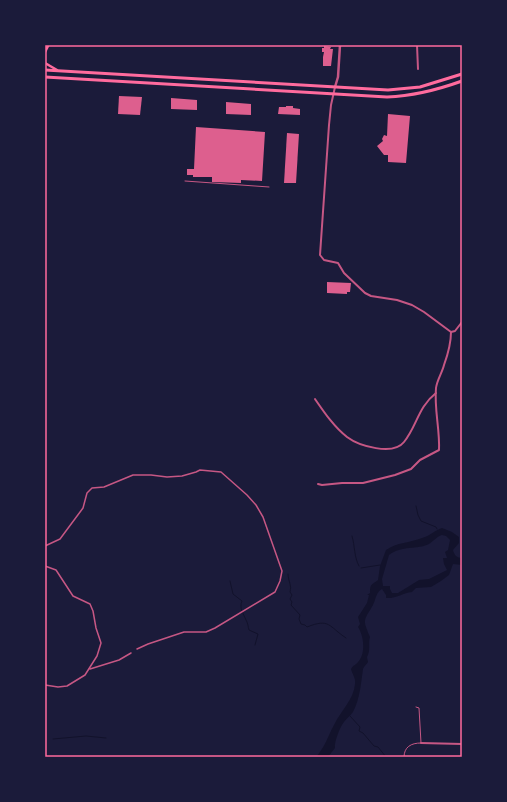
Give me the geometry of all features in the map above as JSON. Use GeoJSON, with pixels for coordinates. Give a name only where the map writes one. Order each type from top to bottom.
{"type":"FeatureCollection","features":[{"type":"Feature","properties":{"kind":"main road"},"geometry":{"type":"LineString","coordinates":[[45,52],[48,46]]}},
{"type":"Feature","properties":{"kind":"main road"},"geometry":{"type":"LineString","coordinates":[[45,64],[60,71]]}},
{"type":"Feature","properties":{"kind":"main road"},"geometry":{"type":"LineString","coordinates":[[45,70],[335,87],[401,89],[420,87],[462,74]]}},
{"type":"Feature","properties":{"kind":"main road"},"geometry":{"type":"LineString","coordinates":[[45,77],[366,97],[402,96],[442,88],[462,80]]}},
{"type":"Feature","properties":{"kind":"street"},"geometry":{"type":"LineString","coordinates":[[340,45],[338,77],[333,95],[328,125],[320,255],[324,260],[338,263],[344,273],[365,293],[412,305],[451,332]]}},
{"type":"Feature","properties":{"kind":"street"},"geometry":{"type":"LineString","coordinates":[[417,45],[418,69]]}},
{"type":"Feature","properties":{"kind":"street"},"geometry":{"type":"LineString","coordinates":[[451,332],[455,330],[462,322]]}},
{"type":"Feature","properties":{"kind":"street"},"geometry":{"type":"LineString","coordinates":[[318,484],[362,483],[383,478],[411,469],[420,460],[439,450],[440,436],[436,386],[451,341],[451,332]]}},
{"type":"Feature","properties":{"kind":"street"},"geometry":{"type":"LineString","coordinates":[[315,399],[348,438],[367,446],[386,450],[400,446],[411,431],[418,414],[425,403],[436,394]]}},
{"type":"Feature","properties":{"kind":"street"},"geometry":{"type":"LineString","coordinates":[[45,546],[60,539],[83,508],[87,493],[92,488],[104,487],[132,475],[167,477],[182,476],[200,470],[221,472],[256,505],[264,517],[282,571],[280,581],[275,592],[206,632],[184,632],[137,649]]}},
{"type":"Feature","properties":{"kind":"street"},"geometry":{"type":"LineString","coordinates":[[45,566],[56,570],[73,596],[87,602],[91,607],[100,643],[98,656],[85,675],[67,686],[58,687],[45,685]]}},
{"type":"Feature","properties":{"kind":"street"},"geometry":{"type":"LineString","coordinates":[[90,669],[119,660],[131,653]]}},
{"type":"Feature","properties":{"kind":"street"},"geometry":{"type":"LineString","coordinates":[[421,743],[462,744]]}},
{"type":"Feature","properties":{"kind":"lane"},"geometry":{"type":"LineString","coordinates":[[185,181],[269,187]]}},
{"type":"Feature","properties":{"kind":"lane"},"geometry":{"type":"LineString","coordinates":[[404,757],[408,747],[416,743],[421,743],[420,720],[418,708],[416,707]]}},
{"type":"Feature","properties":{"kind":"shaded area"},"geometry":{"type":"Polygon","coordinates":[[[442,528],[452,532],[459,537],[459,543],[453,550],[456,556],[462,558],[462,565],[453,564],[449,575],[431,587],[416,588],[412,592],[389,598],[386,598],[386,595],[382,589],[378,592],[365,620],[370,637],[369,652],[367,657],[368,662],[363,669],[357,702],[353,712],[341,727],[336,738],[335,748],[328,757],[316,757],[354,690],[355,680],[351,669],[361,659],[363,650],[362,635],[358,627],[360,624],[358,617],[367,603],[369,595],[367,595],[370,593],[372,584],[378,580],[380,566],[386,550],[395,545],[425,537],[442,528]],[[442,535],[424,546],[399,550],[389,555],[382,579],[383,586],[390,586],[392,593],[398,593],[419,580],[429,579],[447,570],[443,558],[447,558],[445,552],[448,550],[450,540],[446,536],[442,535]]]}},
{"type":"Feature","properties":{"kind":"building"},"geometry":{"type":"Polygon","coordinates":[[[324,46],[331,47],[330,49],[333,49],[331,66],[323,66],[324,52],[322,52],[322,48],[324,48],[324,46]]]}},
{"type":"Feature","properties":{"kind":"building"},"geometry":{"type":"Polygon","coordinates":[[[119,96],[142,97],[140,115],[118,114],[119,96]]]}},
{"type":"Feature","properties":{"kind":"building"},"geometry":{"type":"Polygon","coordinates":[[[171,98],[197,100],[197,110],[171,109],[171,98]]]}},
{"type":"Feature","properties":{"kind":"building"},"geometry":{"type":"Polygon","coordinates":[[[226,102],[251,104],[251,115],[226,114],[226,102]]]}},
{"type":"Feature","properties":{"kind":"building"},"geometry":{"type":"Polygon","coordinates":[[[293,106],[293,108],[300,109],[300,115],[278,114],[279,107],[293,106]]]}},
{"type":"Feature","properties":{"kind":"building"},"geometry":{"type":"Polygon","coordinates":[[[388,114],[410,116],[406,163],[388,162],[388,155],[384,155],[377,146],[383,141],[382,139],[384,135],[387,136],[388,114]]]}},
{"type":"Feature","properties":{"kind":"building"},"geometry":{"type":"Polygon","coordinates":[[[196,127],[265,132],[262,181],[241,180],[241,183],[212,182],[212,177],[193,177],[193,175],[187,175],[187,169],[194,169],[196,127]]]}},
{"type":"Feature","properties":{"kind":"building"},"geometry":{"type":"Polygon","coordinates":[[[287,133],[299,134],[296,183],[284,183],[287,133]]]}},
{"type":"Feature","properties":{"kind":"building"},"geometry":{"type":"Polygon","coordinates":[[[327,282],[351,283],[350,292],[347,292],[347,294],[327,293],[327,282]]]}},
{"type":"Feature","properties":{"kind":"waterway"},"geometry":{"type":"LineString","coordinates":[[416,506],[421,521],[436,527],[437,529]]}},
{"type":"Feature","properties":{"kind":"waterway"},"geometry":{"type":"LineString","coordinates":[[352,536],[356,559],[359,566]]}},
{"type":"Feature","properties":{"kind":"waterway"},"geometry":{"type":"LineString","coordinates":[[361,568],[380,565]]}},
{"type":"Feature","properties":{"kind":"waterway"},"geometry":{"type":"LineString","coordinates":[[288,574],[291,587],[290,592],[292,595],[290,599],[292,602],[291,605],[300,615],[299,619],[301,624],[307,627],[325,623],[346,638]]}},
{"type":"Feature","properties":{"kind":"waterway"},"geometry":{"type":"LineString","coordinates":[[230,581],[233,594],[242,601],[241,608],[249,630],[258,634],[255,645]]}},
{"type":"Feature","properties":{"kind":"waterway"},"geometry":{"type":"LineString","coordinates":[[350,716],[360,727],[359,731],[363,733],[374,746],[378,747],[386,757]]}},
{"type":"Feature","properties":{"kind":"waterway"},"geometry":{"type":"LineString","coordinates":[[53,739],[86,736],[106,738]]}}]}
